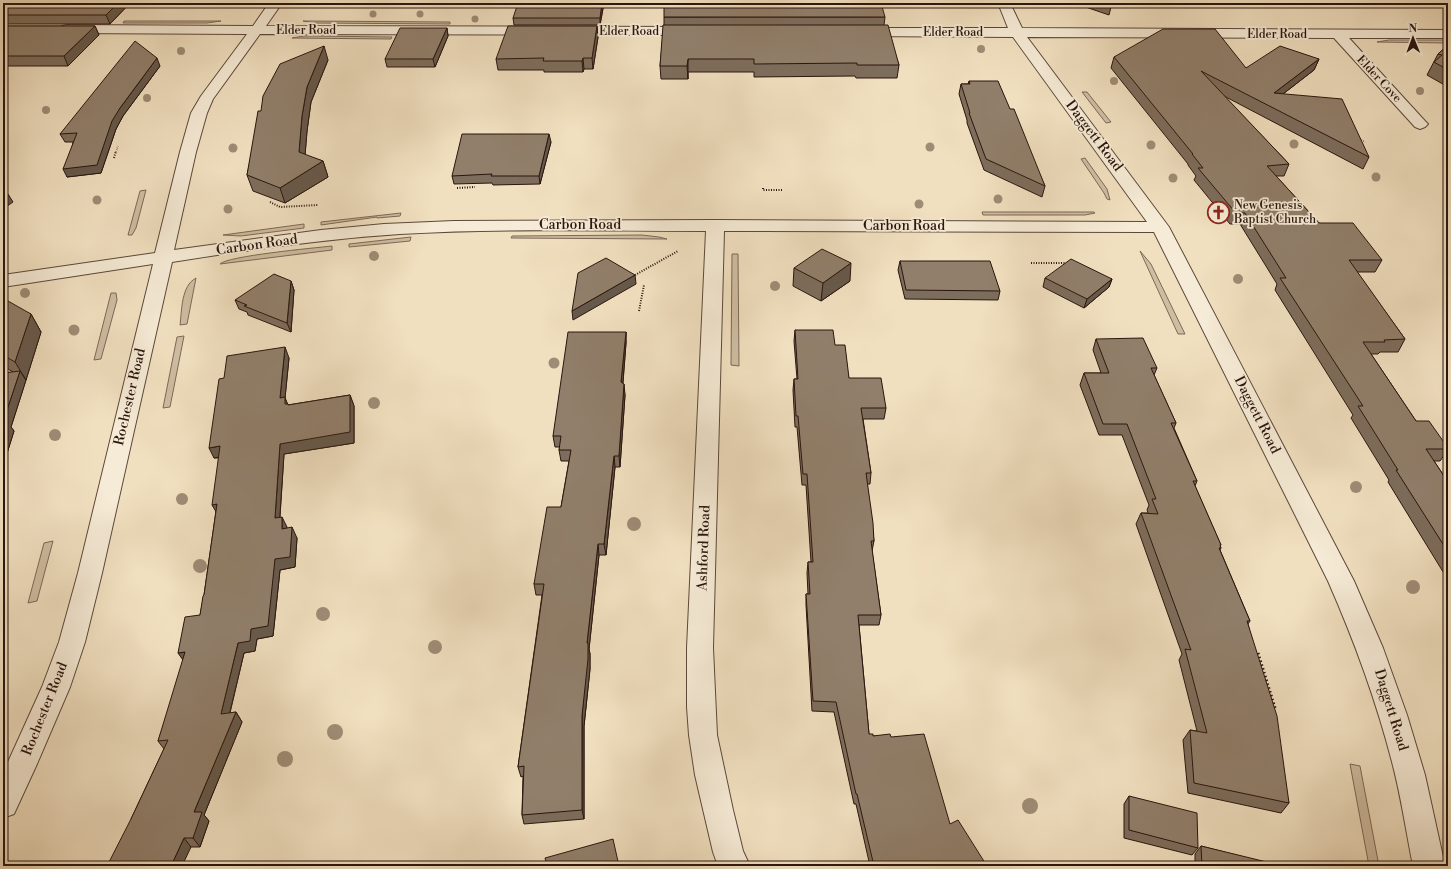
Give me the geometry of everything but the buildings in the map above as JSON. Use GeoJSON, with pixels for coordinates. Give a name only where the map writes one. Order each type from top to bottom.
{"type":"FeatureCollection","features":[{"type":"Feature","properties":{"kind":"street","name":"Rochester Road"},"geometry":{"type":"LineString","coordinates":[[3,804],[23,764],[50,703],[72,642],[90,573],[188,152],[201,109],[215,85],[276,3]]}},
{"type":"Feature","properties":{"kind":"street","name":"Daggett Road"},"geometry":{"type":"LineString","coordinates":[[1004,3],[1017,33],[1160,227],[1303,505],[1361,625],[1382,680],[1405,756],[1429,866]]}},
{"type":"Feature","properties":{"kind":"street","name":"Elder Road"},"geometry":{"type":"LineString","coordinates":[[57,29],[705,32]]}},
{"type":"Feature","properties":{"kind":"street","name":"Elder Road"},"geometry":{"type":"LineString","coordinates":[[845,32],[1448,34]]}},
{"type":"Feature","properties":{"kind":"street","name":"Elder Cove"},"geometry":{"type":"LineString","coordinates":[[1338,34],[1420,124]]}},
{"type":"Feature","properties":{"kind":"street","name":"Carbon Road"},"geometry":{"type":"LineString","coordinates":[[3,281],[366,231],[418,227],[506,225],[1160,227]]}},
{"type":"Feature","properties":{"kind":"street","name":"Ashford Road"},"geometry":{"type":"LineString","coordinates":[[715,225],[700,648],[701,707],[710,775],[728,852],[734,866]]}},
{"type":"Feature","properties":{"kind":"path"},"geometry":{"type":"LineString","coordinates":[[1356,137],[1366,142]]}},
{"type":"Feature","properties":{"kind":"path"},"geometry":{"type":"LineString","coordinates":[[114,158],[118,146]]}},
{"type":"Feature","properties":{"kind":"path"},"geometry":{"type":"LineString","coordinates":[[457,188],[474,187]]}},
{"type":"Feature","properties":{"kind":"path"},"geometry":{"type":"LineString","coordinates":[[763,188],[763,190],[782,190]]}},
{"type":"Feature","properties":{"kind":"path"},"geometry":{"type":"LineString","coordinates":[[270,202],[280,207],[318,206]]}},
{"type":"Feature","properties":{"kind":"path"},"geometry":{"type":"LineString","coordinates":[[634,275],[682,248]]}},
{"type":"Feature","properties":{"kind":"path"},"geometry":{"type":"LineString","coordinates":[[1031,263],[1067,263]]}},
{"type":"Feature","properties":{"kind":"path"},"geometry":{"type":"LineString","coordinates":[[639,311],[644,292],[644,285]]}},
{"type":"Feature","properties":{"kind":"path"},"geometry":{"type":"LineString","coordinates":[[1258,653],[1275,708],[1268,708]]}},
{"type":"Feature","properties":{"kind":"shaded area"},"geometry":{"type":"Polygon","coordinates":[[[124,21],[221,21],[207,23],[123,23],[124,21]]]}},
{"type":"Feature","properties":{"kind":"shaded area"},"geometry":{"type":"Polygon","coordinates":[[[303,21],[450,22],[450,24],[314,23],[303,21]]]}},
{"type":"Feature","properties":{"kind":"shaded area"},"geometry":{"type":"Polygon","coordinates":[[[304,36],[392,37],[391,39],[292,38],[304,36]]]}},
{"type":"Feature","properties":{"kind":"shaded area"},"geometry":{"type":"Polygon","coordinates":[[[1389,40],[1448,40],[1448,43],[1377,42],[1389,40]]]}},
{"type":"Feature","properties":{"kind":"shaded area"},"geometry":{"type":"Polygon","coordinates":[[[1082,92],[1087,92],[1111,122],[1106,123],[1082,92]]]}},
{"type":"Feature","properties":{"kind":"shaded area"},"geometry":{"type":"Polygon","coordinates":[[[1085,158],[1107,189],[1110,200],[1107,199],[1081,159],[1085,158]]]}},
{"type":"Feature","properties":{"kind":"shaded area"},"geometry":{"type":"Polygon","coordinates":[[[146,190],[136,228],[132,235],[128,235],[140,191],[146,190]]]}},
{"type":"Feature","properties":{"kind":"shaded area"},"geometry":{"type":"Polygon","coordinates":[[[982,212],[1095,213],[1085,215],[983,215],[982,212]]]}},
{"type":"Feature","properties":{"kind":"shaded area"},"geometry":{"type":"Polygon","coordinates":[[[401,213],[400,216],[377,217],[321,225],[321,222],[401,213]]]}},
{"type":"Feature","properties":{"kind":"shaded area"},"geometry":{"type":"Polygon","coordinates":[[[304,224],[304,228],[241,236],[223,235],[304,224]]]}},
{"type":"Feature","properties":{"kind":"shaded area"},"geometry":{"type":"Polygon","coordinates":[[[642,235],[667,239],[511,238],[512,236],[642,235]]]}},
{"type":"Feature","properties":{"kind":"shaded area"},"geometry":{"type":"Polygon","coordinates":[[[411,237],[410,241],[349,247],[349,244],[411,237]]]}},
{"type":"Feature","properties":{"kind":"shaded area"},"geometry":{"type":"Polygon","coordinates":[[[332,246],[332,250],[220,264],[226,261],[254,255],[332,246]]]}},
{"type":"Feature","properties":{"kind":"shaded area"},"geometry":{"type":"Polygon","coordinates":[[[1140,251],[1151,264],[1185,334],[1178,334],[1140,251]]]}},
{"type":"Feature","properties":{"kind":"shaded area"},"geometry":{"type":"Polygon","coordinates":[[[732,254],[738,254],[739,366],[731,365],[732,254]]]}},
{"type":"Feature","properties":{"kind":"shaded area"},"geometry":{"type":"Polygon","coordinates":[[[196,278],[187,324],[180,325],[185,292],[187,287],[196,278]]]}},
{"type":"Feature","properties":{"kind":"shaded area"},"geometry":{"type":"Polygon","coordinates":[[[111,293],[116,293],[117,300],[101,359],[94,360],[111,293]]]}},
{"type":"Feature","properties":{"kind":"shaded area"},"geometry":{"type":"Polygon","coordinates":[[[184,336],[170,407],[163,408],[177,337],[184,336]]]}},
{"type":"Feature","properties":{"kind":"shaded area"},"geometry":{"type":"Polygon","coordinates":[[[53,541],[37,601],[28,603],[44,543],[53,541]]]}},
{"type":"Feature","properties":{"kind":"shaded area"},"geometry":{"type":"Polygon","coordinates":[[[1350,764],[1360,766],[1379,866],[1369,866],[1350,764]]]}},
{"type":"Feature","properties":{"kind":"place","name":"New Genesis Baptist Church"},"geometry":{"type":"Point","coordinates":[1219,212]}}]}
